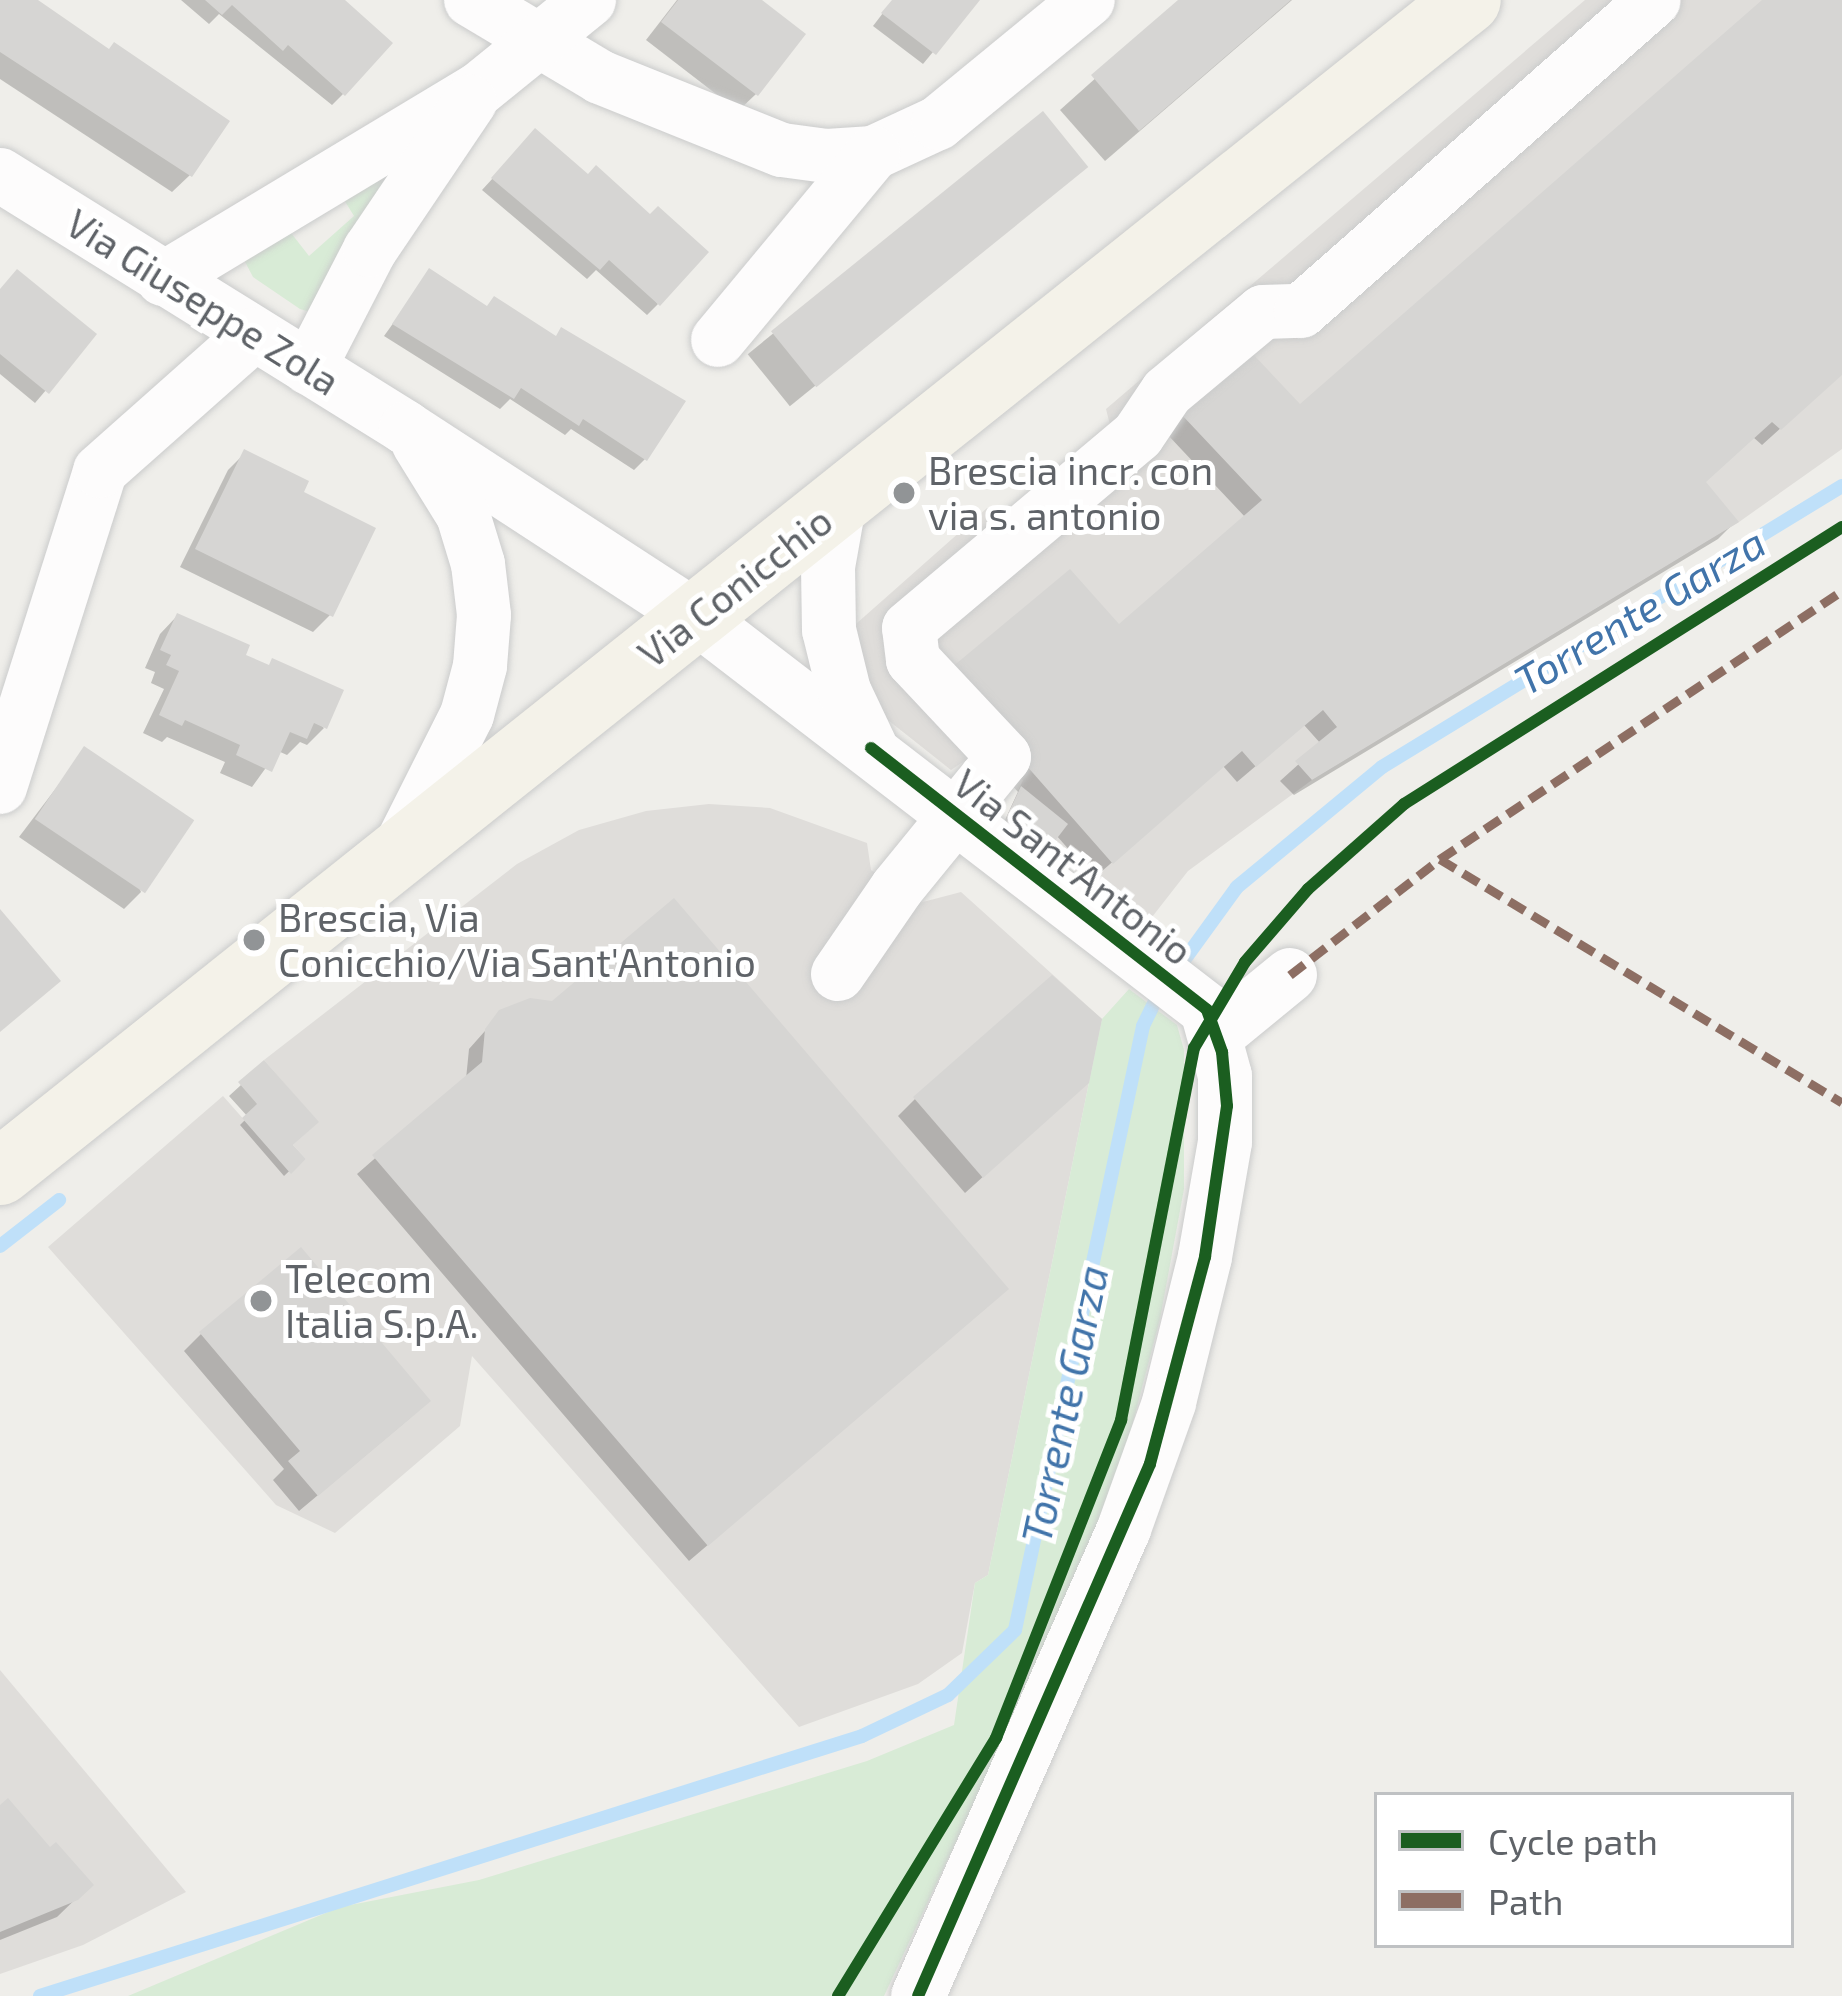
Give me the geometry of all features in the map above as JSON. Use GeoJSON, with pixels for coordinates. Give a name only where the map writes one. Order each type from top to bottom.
{"type":"FeatureCollection","features":[{"type":"Feature","properties":{"kind":"main road","name":"Via Conicchio"},"geometry":{"type":"LineString","coordinates":[[0,1172],[1468,0]]}},
{"type":"Feature","properties":{"kind":"street"},"geometry":{"type":"LineString","coordinates":[[471,0],[600,76],[782,150],[826,156],[873,152],[938,123],[1088,0]]}},
{"type":"Feature","properties":{"kind":"street"},"geometry":{"type":"LineString","coordinates":[[163,279],[478,90],[590,0]]}},
{"type":"Feature","properties":{"kind":"street"},"geometry":{"type":"LineString","coordinates":[[838,974],[897,888],[1004,757],[913,659],[909,628],[1138,435],[1167,392],[1263,312],[1300,311],[1654,0]]}},
{"type":"Feature","properties":{"kind":"street"},"geometry":{"type":"LineString","coordinates":[[309,368],[370,250],[478,90]]}},
{"type":"Feature","properties":{"kind":"street"},"geometry":{"type":"LineString","coordinates":[[718,340],[873,152]]}},
{"type":"Feature","properties":{"kind":"street","name":"Via Giuseppe Zola"},"geometry":{"type":"LineString","coordinates":[[0,175],[406,428],[696,617]]}},
{"type":"Feature","properties":{"kind":"street"},"geometry":{"type":"LineString","coordinates":[[0,788],[100,471],[253,335]]}},
{"type":"Feature","properties":{"kind":"street","name":"Via Giuseppe Zola"},"geometry":{"type":"LineString","coordinates":[[399,850],[467,715],[480,666],[484,615],[478,565],[463,515],[439,470],[406,428]]}},
{"type":"Feature","properties":{"kind":"street","name":"Via Sant'Antonio"},"geometry":{"type":"LineString","coordinates":[[839,505],[828,567],[829,630],[844,692],[871,748]]}},
{"type":"Feature","properties":{"kind":"street","name":"Via Sant'Antonio"},"geometry":{"type":"LineString","coordinates":[[696,617],[1132,948],[1213,1022]]}},
{"type":"Feature","properties":{"kind":"street"},"geometry":{"type":"LineString","coordinates":[[917,1996],[1124,1528],[1169,1403],[1221,1174],[1227,1106],[1213,1022],[1290,975]]}},
{"type":"Feature","properties":{"kind":"shaded area"},"geometry":{"type":"Polygon","coordinates":[[[1585,0],[1842,0],[1842,449],[1739,522],[1312,780],[1188,871],[1145,926],[1007,816],[1023,780],[982,749],[951,770],[879,713],[848,631],[987,508],[1015,513],[1111,429],[1106,409],[1585,0]]]}},
{"type":"Feature","properties":{"kind":"shaded area"},"geometry":{"type":"Polygon","coordinates":[[[709,804],[770,808],[867,843],[871,870],[919,903],[961,892],[1102,1019],[988,1575],[975,1583],[962,1653],[918,1684],[799,1727],[472,1356],[460,1426],[335,1533],[276,1505],[48,1247],[223,1096],[291,1173],[306,1159],[293,1145],[318,1122],[264,1060],[517,864],[579,830],[646,811],[709,804]]]}},
{"type":"Feature","properties":{"kind":"shaded area"},"geometry":{"type":"Polygon","coordinates":[[[0,1670],[186,1892],[83,1945],[0,1974],[0,1670]]]}},
{"type":"Feature","properties":{"kind":"green space"},"geometry":{"type":"Polygon","coordinates":[[[423,134],[320,315],[300,309],[253,277],[241,254],[284,224],[309,256],[354,216],[338,190],[423,134]]]}},
{"type":"Feature","properties":{"kind":"green space"},"geometry":{"type":"Polygon","coordinates":[[[1129,989],[1177,1025],[1184,1050],[1184,1189],[1160,1319],[1109,1514],[884,1996],[128,1996],[340,1907],[479,1880],[867,1761],[954,1725],[975,1583],[988,1575],[1102,1019],[1129,989]]]}},
{"type":"Feature","properties":{"kind":"building"},"geometry":{"type":"Polygon","coordinates":[[[0,0],[38,0],[109,49],[114,42],[230,121],[192,177],[0,52],[0,0]]]}},
{"type":"Feature","properties":{"kind":"building"},"geometry":{"type":"Polygon","coordinates":[[[205,0],[345,0],[393,43],[345,96],[288,45],[283,51],[232,5],[222,15],[205,0]]]}},
{"type":"Feature","properties":{"kind":"building"},"geometry":{"type":"Polygon","coordinates":[[[678,0],[762,0],[806,34],[758,96],[661,22],[678,0]]]}},
{"type":"Feature","properties":{"kind":"building"},"geometry":{"type":"Polygon","coordinates":[[[892,0],[980,0],[936,55],[881,13],[892,0]]]}},
{"type":"Feature","properties":{"kind":"building"},"geometry":{"type":"Polygon","coordinates":[[[1178,0],[1291,0],[1139,131],[1091,75],[1178,0]]]}},
{"type":"Feature","properties":{"kind":"building"},"geometry":{"type":"Polygon","coordinates":[[[1762,0],[1842,0],[1842,375],[1781,430],[1772,422],[1706,482],[1739,522],[1312,780],[1295,761],[1337,727],[1323,710],[1256,767],[1242,751],[1113,864],[945,673],[1070,569],[1119,624],[1262,500],[1181,414],[1251,352],[1300,404],[1762,0]]]}},
{"type":"Feature","properties":{"kind":"building"},"geometry":{"type":"Polygon","coordinates":[[[1043,111],[1088,167],[816,387],[771,331],[1043,111]]]}},
{"type":"Feature","properties":{"kind":"building"},"geometry":{"type":"Polygon","coordinates":[[[535,128],[588,174],[596,165],[650,214],[658,206],[709,252],[660,306],[609,260],[600,270],[491,178],[535,128]]]}},
{"type":"Feature","properties":{"kind":"building"},"geometry":{"type":"Polygon","coordinates":[[[429,268],[487,306],[494,296],[556,336],[561,327],[686,401],[647,461],[583,419],[579,426],[521,388],[514,399],[392,324],[429,268]]]}},
{"type":"Feature","properties":{"kind":"building"},"geometry":{"type":"Polygon","coordinates":[[[17,269],[97,334],[49,394],[0,354],[0,289],[17,269]]]}},
{"type":"Feature","properties":{"kind":"building"},"geometry":{"type":"Polygon","coordinates":[[[244,449],[309,481],[304,492],[376,528],[333,617],[195,549],[244,449]]]}},
{"type":"Feature","properties":{"kind":"building"},"geometry":{"type":"Polygon","coordinates":[[[177,613],[250,645],[246,655],[269,665],[272,658],[344,690],[327,729],[314,723],[307,739],[290,732],[272,772],[236,755],[240,745],[185,720],[182,726],[159,715],[179,671],[166,665],[171,655],[160,650],[177,613]]]}},
{"type":"Feature","properties":{"kind":"building"},"geometry":{"type":"Polygon","coordinates":[[[84,746],[194,820],[145,893],[35,819],[84,746]]]}},
{"type":"Feature","properties":{"kind":"building"},"geometry":{"type":"Polygon","coordinates":[[[1021,786],[1068,824],[1048,850],[1007,816],[1021,786]]]}},
{"type":"Feature","properties":{"kind":"building"},"geometry":{"type":"Polygon","coordinates":[[[674,898],[1009,1289],[708,1546],[372,1155],[482,1062],[485,1029],[499,1010],[530,998],[552,1001],[674,898]]]}},
{"type":"Feature","properties":{"kind":"building"},"geometry":{"type":"Polygon","coordinates":[[[0,909],[61,981],[0,1032],[0,909]]]}},
{"type":"Feature","properties":{"kind":"building"},"geometry":{"type":"Polygon","coordinates":[[[1052,975],[1102,1019],[1089,1083],[983,1178],[913,1097],[1052,975]]]}},
{"type":"Feature","properties":{"kind":"building"},"geometry":{"type":"Polygon","coordinates":[[[264,1060],[319,1122],[293,1145],[306,1159],[291,1174],[242,1118],[257,1104],[238,1082],[264,1060]]]}},
{"type":"Feature","properties":{"kind":"building"},"geometry":{"type":"Polygon","coordinates":[[[301,1247],[431,1401],[318,1496],[288,1461],[300,1451],[199,1332],[301,1247]]]}},
{"type":"Feature","properties":{"kind":"building"},"geometry":{"type":"Polygon","coordinates":[[[8,1798],[50,1847],[56,1842],[94,1885],[78,1900],[0,1932],[0,1805],[8,1798]]]}},
{"type":"Feature","properties":{"kind":"waterway","name":"Torrente Garza"},"geometry":{"type":"LineString","coordinates":[[1174,974],[1237,887],[1382,767],[1842,486]]}},
{"type":"Feature","properties":{"kind":"waterway","name":"Torrente Garza"},"geometry":{"type":"LineString","coordinates":[[40,1996],[862,1736],[948,1695],[1015,1630],[1143,1026],[1160,991]]}},
{"type":"Feature","properties":{"kind":"waterway"},"geometry":{"type":"LineString","coordinates":[[0,1246],[59,1200]]}},
{"type":"Feature","properties":{"kind":"marked path"},"geometry":{"type":"LineString","coordinates":[[1440,859],[1842,591]]}},
{"type":"Feature","properties":{"kind":"marked path"},"geometry":{"type":"LineString","coordinates":[[1290,975],[1440,859],[1842,1102]]}},
{"type":"Feature","properties":{"kind":"cycle path"},"geometry":{"type":"LineString","coordinates":[[838,1996],[996,1738],[1121,1420],[1194,1048],[1245,962],[1308,889],[1404,804],[1842,527]]}},
{"type":"Feature","properties":{"kind":"cycle path"},"geometry":{"type":"LineString","coordinates":[[871,748],[1207,1010],[1222,1052],[1227,1106],[1205,1257],[1150,1464],[918,1996]]}},
{"type":"Feature","properties":{"kind":"place","name":"Brescia incr. con via s. antonio"},"geometry":{"type":"Point","coordinates":[904,493]}},
{"type":"Feature","properties":{"kind":"place","name":"Brescia, Via Conicchio/Via Sant'Antonio"},"geometry":{"type":"Point","coordinates":[254,940]}},
{"type":"Feature","properties":{"kind":"place","name":"Telecom Italia S.p.A."},"geometry":{"type":"Point","coordinates":[261,1301]}}]}
